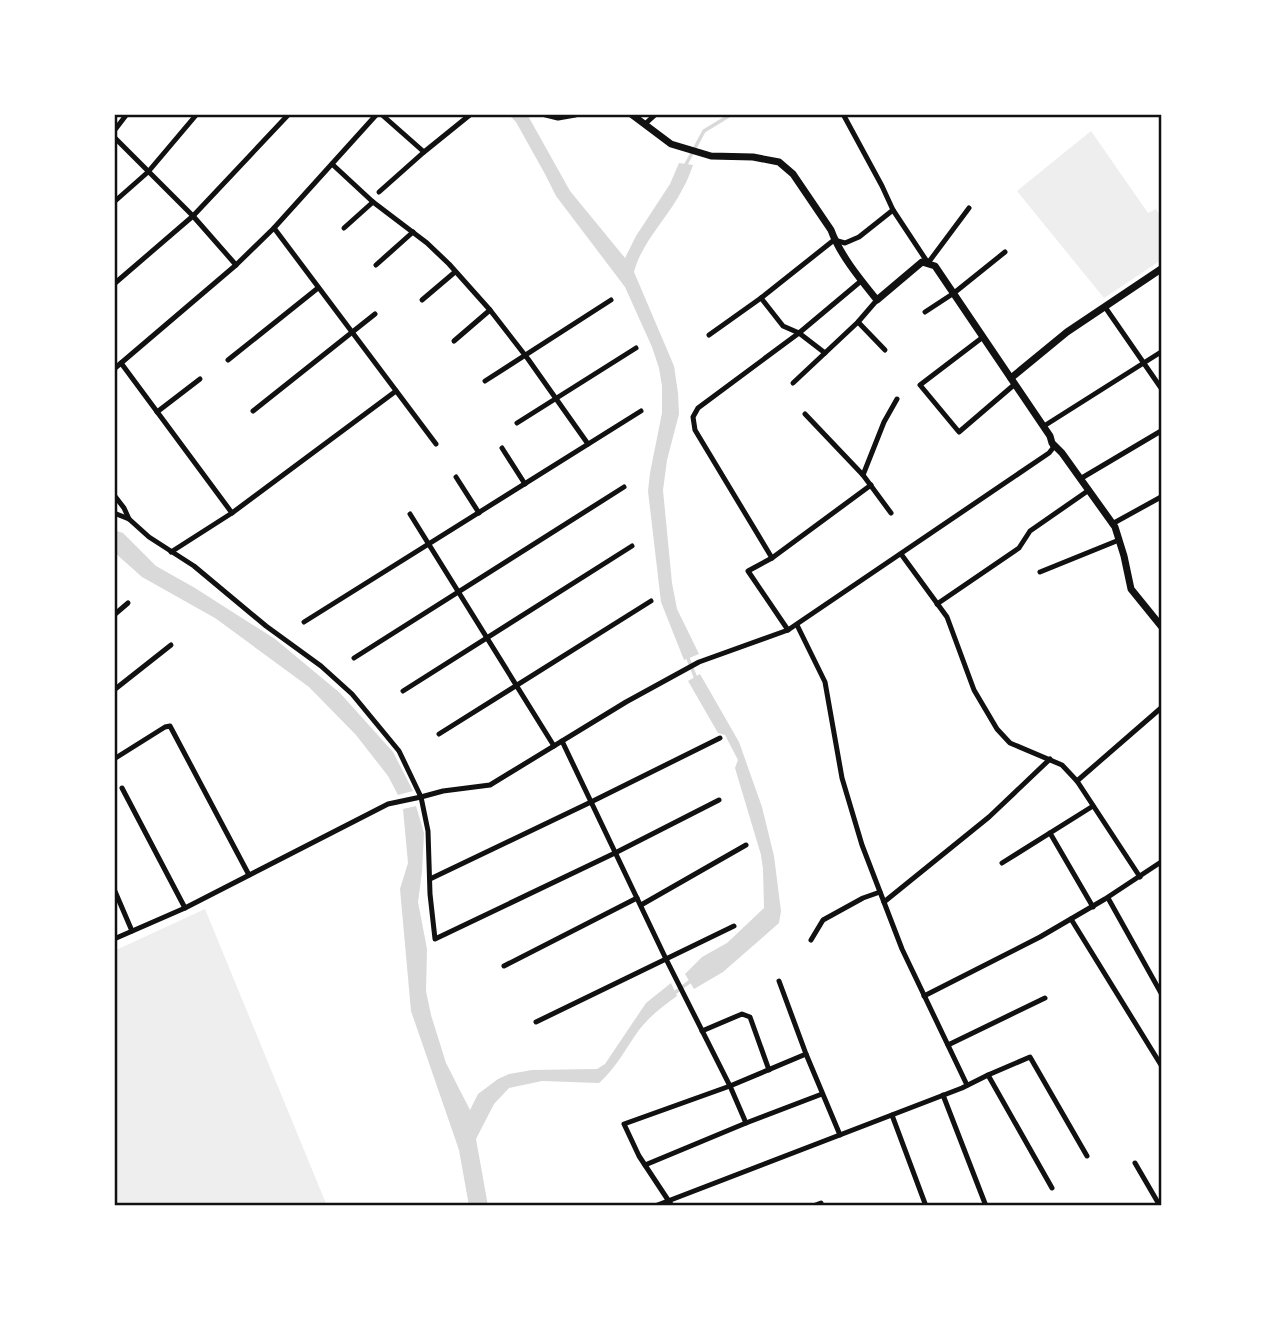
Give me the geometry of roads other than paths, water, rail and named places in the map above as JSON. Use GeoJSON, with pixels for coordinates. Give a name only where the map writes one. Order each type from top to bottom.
{"type":"FeatureCollection","features":[{"type":"Feature","properties":{"kind":"street"},"geometry":{"type":"LineString","coordinates":[[114,131],[127,114]]}},
{"type":"Feature","properties":{"kind":"street"},"geometry":{"type":"LineString","coordinates":[[114,202],[148,172],[197,114]]}},
{"type":"Feature","properties":{"kind":"street"},"geometry":{"type":"LineString","coordinates":[[114,284],[192,216],[289,114]]}},
{"type":"Feature","properties":{"kind":"street"},"geometry":{"type":"LineString","coordinates":[[114,369],[236,265],[274,228],[379,114],[424,152]]}},
{"type":"Feature","properties":{"kind":"street"},"geometry":{"type":"LineString","coordinates":[[379,192],[471,114]]}},
{"type":"Feature","properties":{"kind":"street"},"geometry":{"type":"LineString","coordinates":[[546,114],[558,117],[575,114]]}},
{"type":"Feature","properties":{"kind":"street"},"geometry":{"type":"LineString","coordinates":[[631,114],[671,144],[711,156],[753,157],[779,162],[793,174],[861,281],[877,300]]}},
{"type":"Feature","properties":{"kind":"street"},"geometry":{"type":"LineString","coordinates":[[645,124],[656,114]]}},
{"type":"Feature","properties":{"kind":"street"},"geometry":{"type":"LineString","coordinates":[[843,114],[893,210],[928,263]]}},
{"type":"Feature","properties":{"kind":"street"},"geometry":{"type":"LineString","coordinates":[[114,137],[236,265]]}},
{"type":"Feature","properties":{"kind":"street"},"geometry":{"type":"LineString","coordinates":[[332,163],[373,202],[427,243],[490,310],[589,444]]}},
{"type":"Feature","properties":{"kind":"street"},"geometry":{"type":"LineString","coordinates":[[344,228],[373,202]]}},
{"type":"Feature","properties":{"kind":"street"},"geometry":{"type":"LineString","coordinates":[[928,263],[969,208]]}},
{"type":"Feature","properties":{"kind":"street"},"geometry":{"type":"LineString","coordinates":[[834,240],[845,243],[859,237],[893,210]]}},
{"type":"Feature","properties":{"kind":"street"},"geometry":{"type":"LineString","coordinates":[[274,228],[436,444]]}},
{"type":"Feature","properties":{"kind":"street"},"geometry":{"type":"LineString","coordinates":[[376,265],[413,232]]}},
{"type":"Feature","properties":{"kind":"street"},"geometry":{"type":"LineString","coordinates":[[709,335],[834,240]]}},
{"type":"Feature","properties":{"kind":"street"},"geometry":{"type":"LineString","coordinates":[[925,312],[954,293],[1005,252]]}},
{"type":"Feature","properties":{"kind":"street"},"geometry":{"type":"LineString","coordinates":[[793,383],[859,322],[877,300],[919,264],[922,262],[934,266],[1044,426],[1052,443],[1112,524],[1125,556],[1131,589],[1161,626]]}},
{"type":"Feature","properties":{"kind":"street"},"geometry":{"type":"LineString","coordinates":[[983,337],[920,385],[959,432],[1067,332],[1161,270]]}},
{"type":"Feature","properties":{"kind":"street"},"geometry":{"type":"LineString","coordinates":[[422,300],[455,272]]}},
{"type":"Feature","properties":{"kind":"street"},"geometry":{"type":"LineString","coordinates":[[772,558],[695,430],[693,417],[698,408],[799,333],[861,281]]}},
{"type":"Feature","properties":{"kind":"street"},"geometry":{"type":"LineString","coordinates":[[228,360],[318,288]]}},
{"type":"Feature","properties":{"kind":"street"},"geometry":{"type":"LineString","coordinates":[[761,298],[783,326],[799,333],[825,353]]}},
{"type":"Feature","properties":{"kind":"street"},"geometry":{"type":"LineString","coordinates":[[485,381],[611,300]]}},
{"type":"Feature","properties":{"kind":"street"},"geometry":{"type":"LineString","coordinates":[[1105,307],[1161,388]]}},
{"type":"Feature","properties":{"kind":"street"},"geometry":{"type":"LineString","coordinates":[[454,341],[490,310]]}},
{"type":"Feature","properties":{"kind":"street"},"geometry":{"type":"LineString","coordinates":[[253,411],[375,314]]}},
{"type":"Feature","properties":{"kind":"street"},"geometry":{"type":"LineString","coordinates":[[859,322],[886,350]]}},
{"type":"Feature","properties":{"kind":"street"},"geometry":{"type":"LineString","coordinates":[[517,423],[636,348]]}},
{"type":"Feature","properties":{"kind":"street"},"geometry":{"type":"LineString","coordinates":[[1044,426],[1161,352]]}},
{"type":"Feature","properties":{"kind":"street"},"geometry":{"type":"LineString","coordinates":[[121,363],[232,513]]}},
{"type":"Feature","properties":{"kind":"street"},"geometry":{"type":"LineString","coordinates":[[157,412],[200,379]]}},
{"type":"Feature","properties":{"kind":"street"},"geometry":{"type":"LineString","coordinates":[[171,552],[232,513],[396,391]]}},
{"type":"Feature","properties":{"kind":"street"},"geometry":{"type":"LineString","coordinates":[[863,475],[884,422],[897,399]]}},
{"type":"Feature","properties":{"kind":"street"},"geometry":{"type":"LineString","coordinates":[[304,622],[641,411]]}},
{"type":"Feature","properties":{"kind":"street"},"geometry":{"type":"LineString","coordinates":[[806,414],[863,475],[891,513]]}},
{"type":"Feature","properties":{"kind":"street"},"geometry":{"type":"LineString","coordinates":[[1080,479],[1161,432]]}},
{"type":"Feature","properties":{"kind":"street"},"geometry":{"type":"LineString","coordinates":[[114,939],[185,908],[388,804],[443,791],[490,785],[625,702],[699,662],[788,630],[1049,453],[1053,448],[1052,443]]}},
{"type":"Feature","properties":{"kind":"street"},"geometry":{"type":"LineString","coordinates":[[502,448],[525,484]]}},
{"type":"Feature","properties":{"kind":"street"},"geometry":{"type":"LineString","coordinates":[[456,477],[479,513]]}},
{"type":"Feature","properties":{"kind":"street"},"geometry":{"type":"LineString","coordinates":[[788,630],[748,571],[772,558],[871,485]]}},
{"type":"Feature","properties":{"kind":"street"},"geometry":{"type":"LineString","coordinates":[[354,658],[624,487]]}},
{"type":"Feature","properties":{"kind":"street"},"geometry":{"type":"LineString","coordinates":[[937,604],[1019,548],[1030,531],[1089,490]]}},
{"type":"Feature","properties":{"kind":"street"},"geometry":{"type":"LineString","coordinates":[[114,495],[129,519]]}},
{"type":"Feature","properties":{"kind":"street"},"geometry":{"type":"LineString","coordinates":[[1112,524],[1161,497]]}},
{"type":"Feature","properties":{"kind":"street"},"geometry":{"type":"LineString","coordinates":[[114,513],[129,519],[149,537],[194,566],[266,626],[321,666],[352,694],[399,751],[421,797],[428,831],[427,853],[435,939],[719,800]]}},
{"type":"Feature","properties":{"kind":"street"},"geometry":{"type":"LineString","coordinates":[[410,514],[554,746]]}},
{"type":"Feature","properties":{"kind":"street"},"geometry":{"type":"LineString","coordinates":[[1040,572],[1119,540]]}},
{"type":"Feature","properties":{"kind":"street"},"geometry":{"type":"LineString","coordinates":[[403,691],[632,546]]}},
{"type":"Feature","properties":{"kind":"street"},"geometry":{"type":"LineString","coordinates":[[901,554],[947,617],[974,690],[997,729],[1010,743],[1062,765],[1077,781],[1139,877]]}},
{"type":"Feature","properties":{"kind":"street"},"geometry":{"type":"LineString","coordinates":[[439,734],[651,601]]}},
{"type":"Feature","properties":{"kind":"street"},"geometry":{"type":"LineString","coordinates":[[114,615],[128,603]]}},
{"type":"Feature","properties":{"kind":"street"},"geometry":{"type":"LineString","coordinates":[[797,625],[825,682],[842,778],[862,845],[902,949],[967,1085]]}},
{"type":"Feature","properties":{"kind":"street"},"geometry":{"type":"LineString","coordinates":[[114,690],[171,645]]}},
{"type":"Feature","properties":{"kind":"street"},"geometry":{"type":"LineString","coordinates":[[1077,781],[1161,708]]}},
{"type":"Feature","properties":{"kind":"street"},"geometry":{"type":"LineString","coordinates":[[114,759],[170,726],[249,875]]}},
{"type":"Feature","properties":{"kind":"street"},"geometry":{"type":"LineString","coordinates":[[430,879],[720,738]]}},
{"type":"Feature","properties":{"kind":"street"},"geometry":{"type":"LineString","coordinates":[[562,741],[746,1123]]}},
{"type":"Feature","properties":{"kind":"street"},"geometry":{"type":"LineString","coordinates":[[884,902],[989,817],[1050,759]]}},
{"type":"Feature","properties":{"kind":"street"},"geometry":{"type":"LineString","coordinates":[[122,788],[185,908]]}},
{"type":"Feature","properties":{"kind":"street"},"geometry":{"type":"LineString","coordinates":[[1002,863],[1093,806]]}},
{"type":"Feature","properties":{"kind":"street"},"geometry":{"type":"LineString","coordinates":[[1050,833],[1093,906]]}},
{"type":"Feature","properties":{"kind":"street"},"geometry":{"type":"LineString","coordinates":[[641,905],[746,845]]}},
{"type":"Feature","properties":{"kind":"street"},"geometry":{"type":"LineString","coordinates":[[924,996],[1040,937],[1108,898],[1161,862]]}},
{"type":"Feature","properties":{"kind":"street"},"geometry":{"type":"LineString","coordinates":[[114,890],[131,931]]}},
{"type":"Feature","properties":{"kind":"street"},"geometry":{"type":"LineString","coordinates":[[811,940],[823,920],[880,891]]}},
{"type":"Feature","properties":{"kind":"street"},"geometry":{"type":"LineString","coordinates":[[504,966],[637,898]]}},
{"type":"Feature","properties":{"kind":"street"},"geometry":{"type":"LineString","coordinates":[[1108,898],[1161,993]]}},
{"type":"Feature","properties":{"kind":"street"},"geometry":{"type":"LineString","coordinates":[[1071,919],[1161,1065]]}},
{"type":"Feature","properties":{"kind":"street"},"geometry":{"type":"LineString","coordinates":[[536,1022],[734,926]]}},
{"type":"Feature","properties":{"kind":"street"},"geometry":{"type":"LineString","coordinates":[[779,981],[840,1135]]}},
{"type":"Feature","properties":{"kind":"street"},"geometry":{"type":"LineString","coordinates":[[948,1045],[1045,998]]}},
{"type":"Feature","properties":{"kind":"street"},"geometry":{"type":"LineString","coordinates":[[702,1031],[746,1014],[750,1017],[769,1070]]}},
{"type":"Feature","properties":{"kind":"street"},"geometry":{"type":"LineString","coordinates":[[670,1204],[645,1165],[624,1124],[730,1086],[806,1054]]}},
{"type":"Feature","properties":{"kind":"street"},"geometry":{"type":"LineString","coordinates":[[655,1206],[670,1204],[943,1095],[1030,1057],[1087,1156]]}},
{"type":"Feature","properties":{"kind":"street"},"geometry":{"type":"LineString","coordinates":[[988,1075],[1052,1188]]}},
{"type":"Feature","properties":{"kind":"street"},"geometry":{"type":"LineString","coordinates":[[645,1165],[822,1094]]}},
{"type":"Feature","properties":{"kind":"street"},"geometry":{"type":"LineString","coordinates":[[943,1095],[986,1206]]}},
{"type":"Feature","properties":{"kind":"street"},"geometry":{"type":"LineString","coordinates":[[892,1115],[926,1206]]}},
{"type":"Feature","properties":{"kind":"street"},"geometry":{"type":"LineString","coordinates":[[1135,1163],[1160,1206]]}},
{"type":"Feature","properties":{"kind":"street"},"geometry":{"type":"LineString","coordinates":[[813,1206],[821,1203]]}},
{"type":"Feature","properties":{"kind":"waterway"},"geometry":{"type":"LineString","coordinates":[[684,168],[704,131],[732,114]]}},
{"type":"Feature","properties":{"kind":"waterway"},"geometry":{"type":"LineString","coordinates":[[687,656],[697,681]]}},
{"type":"Feature","properties":{"kind":"waterway"},"geometry":{"type":"LineString","coordinates":[[673,994],[692,980]]}}]}
